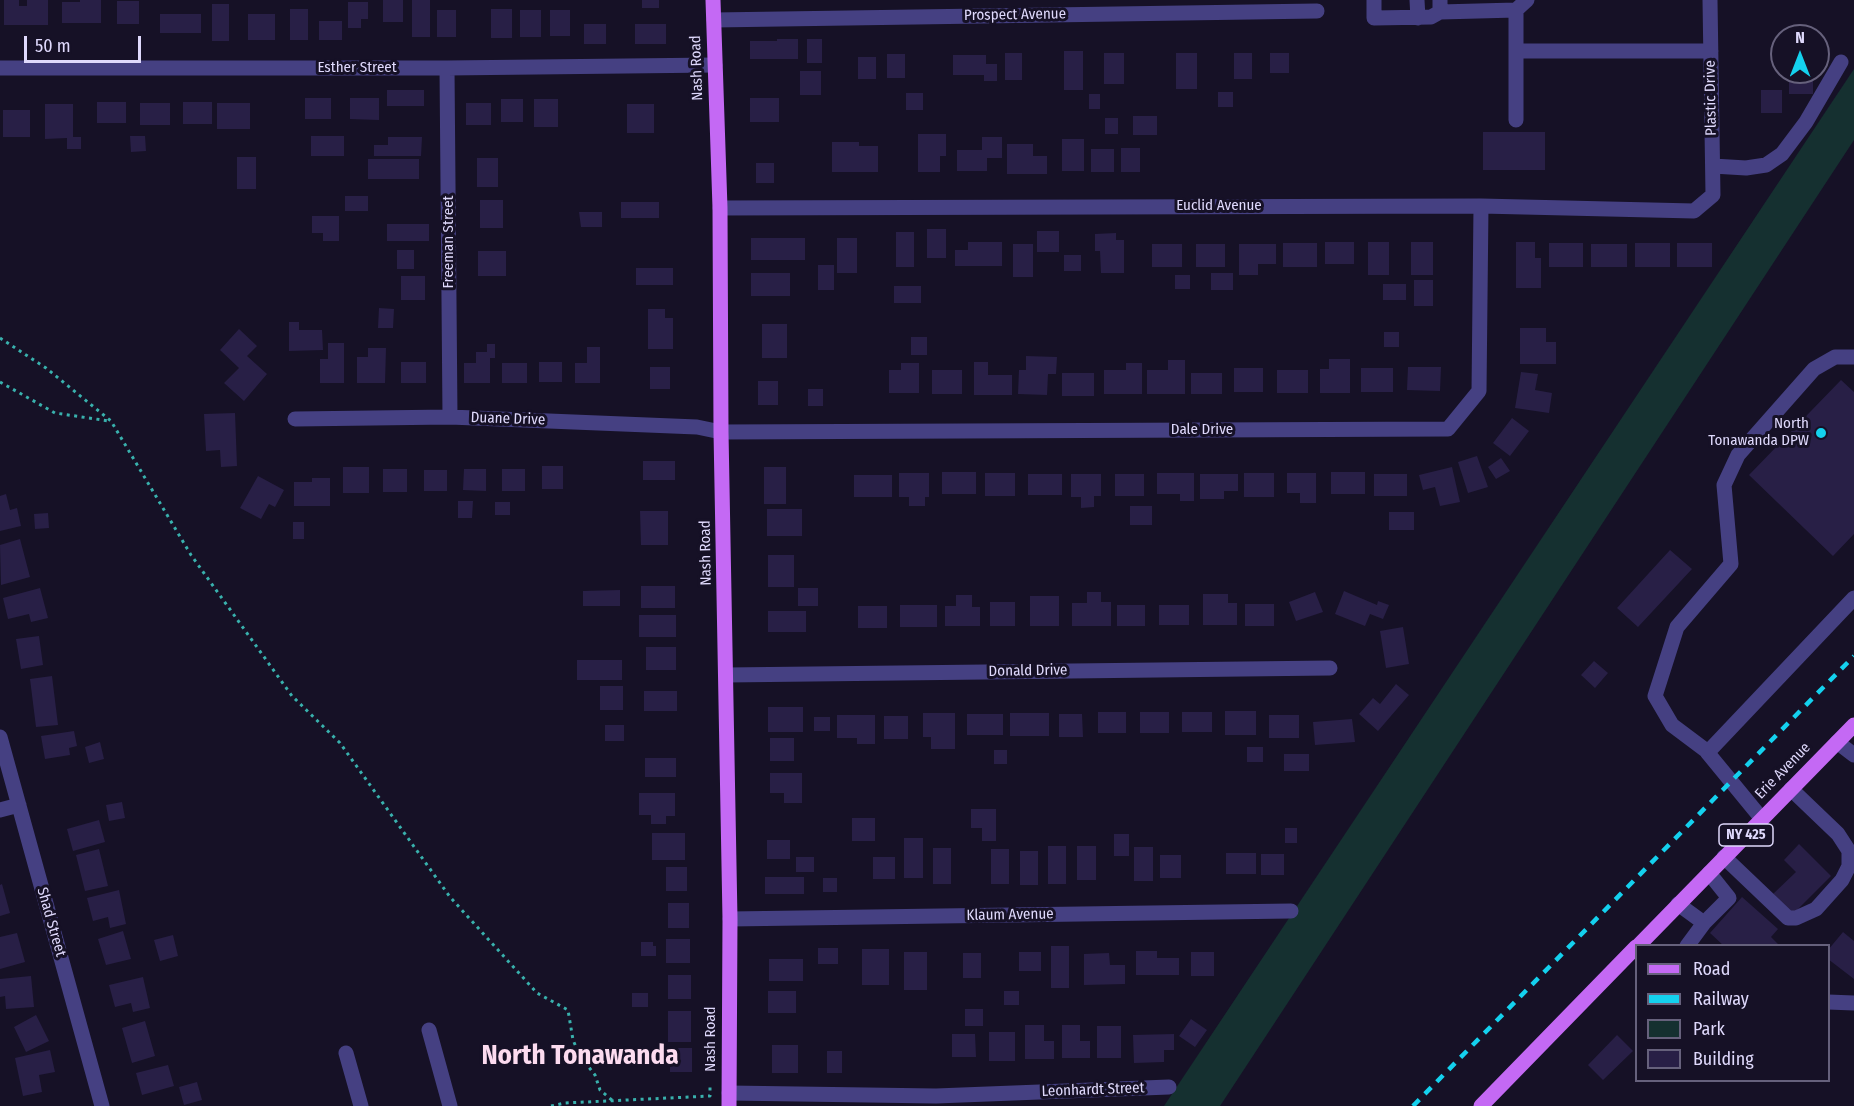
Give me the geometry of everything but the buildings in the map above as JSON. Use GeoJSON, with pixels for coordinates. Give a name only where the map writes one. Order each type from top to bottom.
{"type":"FeatureCollection","features":[{"type":"Feature","properties":{"kind":"main road","name":"Nash Road"},"geometry":{"type":"LineString","coordinates":[[713,0],[720,208],[721,432],[730,919],[729,1100]]}},
{"type":"Feature","properties":{"kind":"main road","name":"Erie Avenue"},"geometry":{"type":"LineString","coordinates":[[1642,944],[1678,904],[1854,725]]}},
{"type":"Feature","properties":{"kind":"main road","name":"Erie Avenue"},"geometry":{"type":"LineString","coordinates":[[1481,1106],[1635,951]]}},
{"type":"Feature","properties":{"kind":"street"},"geometry":{"type":"LineString","coordinates":[[1374,0],[1374,18],[1431,17],[1440,6],[1521,5],[1516,51],[1516,120]]}},
{"type":"Feature","properties":{"kind":"street"},"geometry":{"type":"LineString","coordinates":[[1417,0],[1418,18]]}},
{"type":"Feature","properties":{"kind":"street","name":"Plastic Drive"},"geometry":{"type":"LineString","coordinates":[[1710,0],[1713,195]]}},
{"type":"Feature","properties":{"kind":"street","name":"Prospect Avenue"},"geometry":{"type":"LineString","coordinates":[[714,20],[1317,11]]}},
{"type":"Feature","properties":{"kind":"street"},"geometry":{"type":"LineString","coordinates":[[1516,51],[1711,51]]}},
{"type":"Feature","properties":{"kind":"street"},"geometry":{"type":"LineString","coordinates":[[1713,166],[1746,168],[1766,165],[1782,154],[1806,122],[1841,62]]}},
{"type":"Feature","properties":{"kind":"street","name":"Esther Street"},"geometry":{"type":"LineString","coordinates":[[0,68],[447,68],[715,65]]}},
{"type":"Feature","properties":{"kind":"street","name":"Freeman Street"},"geometry":{"type":"LineString","coordinates":[[447,68],[450,417]]}},
{"type":"Feature","properties":{"kind":"street","name":"Euclid Avenue"},"geometry":{"type":"LineString","coordinates":[[720,208],[1481,206],[1694,211],[1713,195]]}},
{"type":"Feature","properties":{"kind":"street","name":"Dale Drive"},"geometry":{"type":"LineString","coordinates":[[721,432],[1448,429],[1479,391],[1481,206]]}},
{"type":"Feature","properties":{"kind":"street"},"geometry":{"type":"LineString","coordinates":[[1762,819],[1707,752],[1672,724],[1655,696],[1677,627],[1731,564],[1724,485],[1738,455],[1814,369],[1835,357],[1854,357]]}},
{"type":"Feature","properties":{"kind":"street","name":"Duane Drive"},"geometry":{"type":"LineString","coordinates":[[295,419],[450,417],[697,427],[721,432]]}},
{"type":"Feature","properties":{"kind":"street"},"geometry":{"type":"LineString","coordinates":[[1707,752],[1854,598]]}},
{"type":"Feature","properties":{"kind":"street","name":"Donald Drive"},"geometry":{"type":"LineString","coordinates":[[726,675],[1330,668]]}},
{"type":"Feature","properties":{"kind":"street","name":"Shad Street"},"geometry":{"type":"LineString","coordinates":[[0,737],[102,1106]]}},
{"type":"Feature","properties":{"kind":"street"},"geometry":{"type":"LineString","coordinates":[[1837,742],[1854,755]]}},
{"type":"Feature","properties":{"kind":"street"},"geometry":{"type":"LineString","coordinates":[[1724,857],[1788,918],[1796,918],[1816,909],[1842,880],[1849,866],[1849,851],[1838,834],[1791,789]]}},
{"type":"Feature","properties":{"kind":"street"},"geometry":{"type":"LineString","coordinates":[[0,810],[19,805]]}},
{"type":"Feature","properties":{"kind":"street"},"geometry":{"type":"LineString","coordinates":[[1688,944],[1704,922],[1729,898],[1709,873]]}},
{"type":"Feature","properties":{"kind":"street"},"geometry":{"type":"LineString","coordinates":[[1678,904],[1704,922]]}},
{"type":"Feature","properties":{"kind":"street","name":"Klaum Avenue"},"geometry":{"type":"LineString","coordinates":[[730,919],[1291,911]]}},
{"type":"Feature","properties":{"kind":"street"},"geometry":{"type":"LineString","coordinates":[[1830,1002],[1854,1003]]}},
{"type":"Feature","properties":{"kind":"street"},"geometry":{"type":"LineString","coordinates":[[429,1030],[450,1106]]}},
{"type":"Feature","properties":{"kind":"street"},"geometry":{"type":"LineString","coordinates":[[346,1053],[361,1106]]}},
{"type":"Feature","properties":{"kind":"street","name":"Leonhardt Street"},"geometry":{"type":"LineString","coordinates":[[729,1100],[939,1101],[1169,1087]]}},
{"type":"Feature","properties":{"kind":"path"},"geometry":{"type":"LineString","coordinates":[[0,339],[46,368],[111,421],[191,555],[292,696],[340,743],[450,897],[537,993],[568,1010],[573,1040],[580,1056],[595,1075],[600,1090],[613,1101]]}},
{"type":"Feature","properties":{"kind":"path"},"geometry":{"type":"LineString","coordinates":[[0,382],[55,413],[111,421]]}},
{"type":"Feature","properties":{"kind":"path"},"geometry":{"type":"LineString","coordinates":[[551,1106],[710,1096],[710,1087]]}},
{"type":"Feature","properties":{"kind":"green space"},"geometry":{"type":"Polygon","coordinates":[[[1854,69],[1854,140],[1220,1106],[1164,1106],[1854,69]]]}},
{"type":"Feature","properties":{"kind":"railway"},"geometry":{"type":"LineString","coordinates":[[1413,1106],[1854,656]]}},
{"type":"Feature","properties":{"kind":"place","name":"North Tonawanda DPW"},"geometry":{"type":"Point","coordinates":[1821,433]}},
{"type":"Feature","properties":{"kind":"district","name":"North Tonawanda"},"geometry":{"type":"Point","coordinates":[580,1056]}}]}
